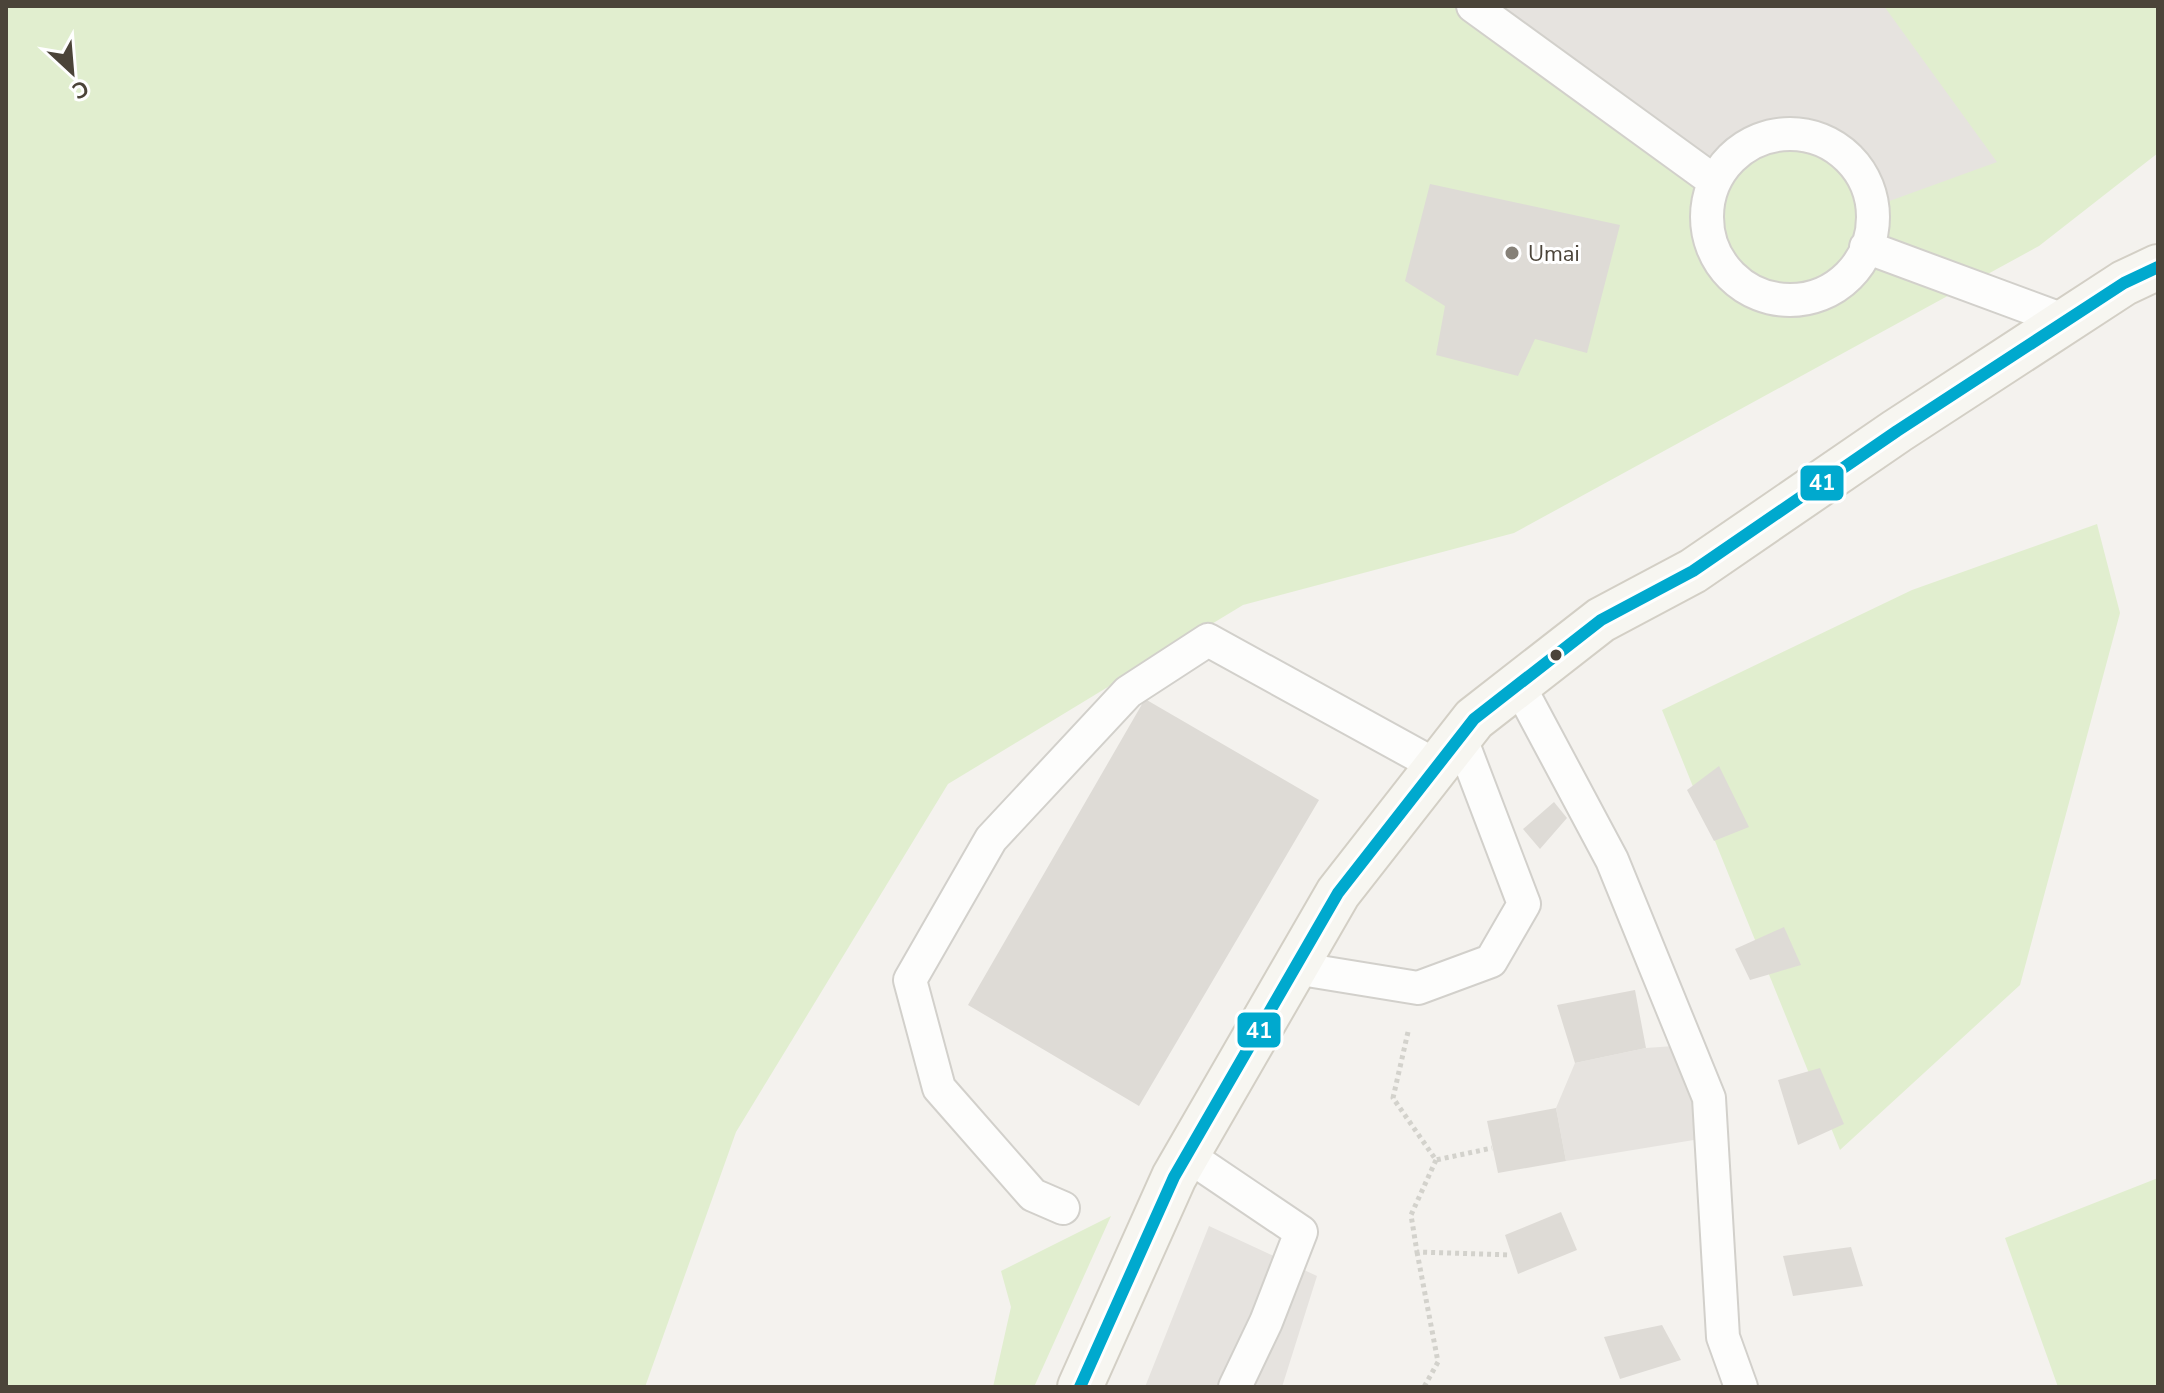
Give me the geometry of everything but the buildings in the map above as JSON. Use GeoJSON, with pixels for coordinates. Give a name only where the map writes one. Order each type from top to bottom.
{"type":"FeatureCollection","features":[{"type":"Feature","properties":{"kind":"street"},"geometry":{"type":"LineString","coordinates":[[1080,1387],[1174,1177],[1338,893],[1474,719],[1601,620],[1693,571],[1897,431],[2124,283],[2153,280]]}},
{"type":"Feature","properties":{"kind":"lane"},"geometry":{"type":"LineString","coordinates":[[1473,6],[1714,181]]}},
{"type":"Feature","properties":{"kind":"lane"},"geometry":{"type":"LineString","coordinates":[[1777,134],[1804,135],[1830,143],[1851,159],[1866,181],[1873,207],[1872,235],[1862,260],[1843,281],[1818,296],[1790,301],[1762,296],[1737,282],[1718,261],[1708,235],[1706,206],[1714,181],[1730,158],[1752,142],[1777,134]]}},
{"type":"Feature","properties":{"kind":"lane"},"geometry":{"type":"LineString","coordinates":[[1866,247],[2066,321]]}},
{"type":"Feature","properties":{"kind":"lane"},"geometry":{"type":"LineString","coordinates":[[1063,1208],[1033,1195],[939,1088],[910,980],[991,839],[1128,692],[1208,640],[1448,751],[1524,904],[1491,961],[1418,988],[1295,968]]}},
{"type":"Feature","properties":{"kind":"lane"},"geometry":{"type":"LineString","coordinates":[[1518,684],[1612,860],[1709,1098],[1723,1337],[1741,1387]]}},
{"type":"Feature","properties":{"kind":"lane"},"geometry":{"type":"LineString","coordinates":[[1187,1155],[1301,1232],[1266,1322],[1235,1387]]}},
{"type":"Feature","properties":{"kind":"path"},"geometry":{"type":"LineString","coordinates":[[1418,988],[1393,1098],[1436,1160]]}},
{"type":"Feature","properties":{"kind":"path"},"geometry":{"type":"LineString","coordinates":[[1436,1160],[1492,1148]]}},
{"type":"Feature","properties":{"kind":"path"},"geometry":{"type":"LineString","coordinates":[[1424,1387],[1438,1362],[1411,1215],[1436,1160]]}},
{"type":"Feature","properties":{"kind":"path"},"geometry":{"type":"LineString","coordinates":[[1417,1252],[1511,1255]]}},
{"type":"Feature","properties":{"kind":"green space"},"geometry":{"type":"Polygon","coordinates":[[[6,6],[2158,6],[2158,153],[2039,246],[1514,533],[1243,605],[948,784],[736,1132],[645,1387],[6,1387],[6,6]]]}},
{"type":"Feature","properties":{"kind":"green space"},"geometry":{"type":"Polygon","coordinates":[[[2097,524],[2120,613],[2020,985],[1840,1150],[1662,710],[1912,590],[2097,524]]]}},
{"type":"Feature","properties":{"kind":"green space"},"geometry":{"type":"Polygon","coordinates":[[[2158,1178],[2158,1387],[2058,1387],[2005,1238],[2158,1178]]]}},
{"type":"Feature","properties":{"kind":"green space"},"geometry":{"type":"Polygon","coordinates":[[[1111,1216],[1034,1387],[993,1387],[1011,1307],[1001,1271],[1111,1216]]]}},
{"type":"Feature","properties":{"kind":"shaded area"},"geometry":{"type":"Polygon","coordinates":[[[1473,6],[1884,6],[1997,162],[1873,207],[1866,181],[1851,159],[1830,143],[1804,135],[1777,134],[1752,142],[1730,158],[1714,181],[1473,6]]]}},
{"type":"Feature","properties":{"kind":"shaded area"},"geometry":{"type":"Polygon","coordinates":[[[1688,1045],[1712,1137],[1566,1161],[1556,1108],[1575,1063],[1646,1048],[1688,1045]]]}},
{"type":"Feature","properties":{"kind":"shaded area"},"geometry":{"type":"Polygon","coordinates":[[[1209,1226],[1317,1276],[1282,1387],[1145,1387],[1209,1226]]]}},
{"type":"Feature","properties":{"kind":"transit line","name":"41"},"geometry":{"type":"LineString","coordinates":[[1080,1387],[1174,1177],[1338,893],[1474,719],[1601,620],[1693,571],[1897,431],[2124,283],[2158,267]]}},
{"type":"Feature","properties":{"kind":"place","name":"Umai"},"geometry":{"type":"Point","coordinates":[1512,253]}}]}
